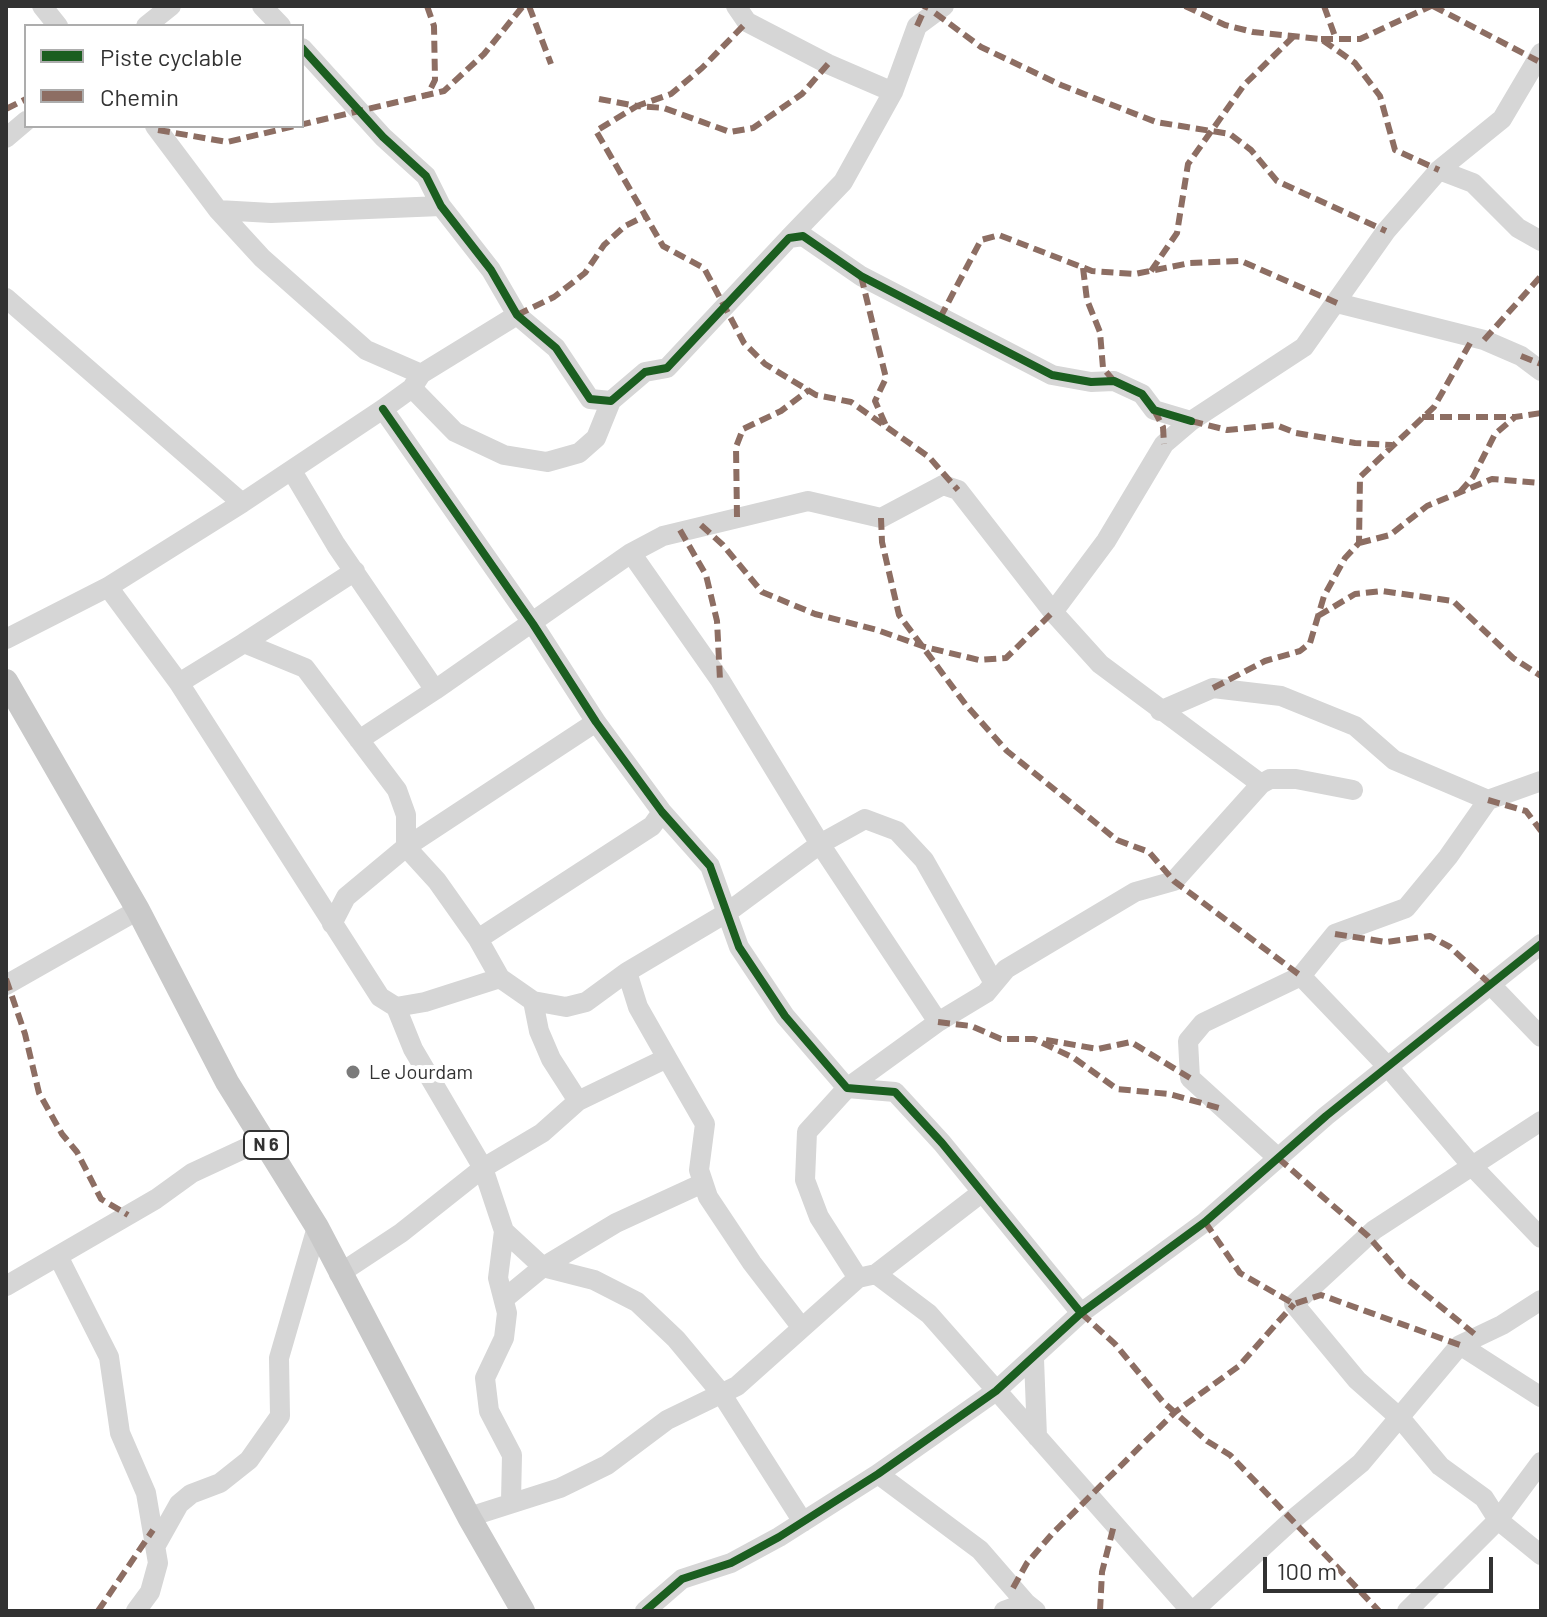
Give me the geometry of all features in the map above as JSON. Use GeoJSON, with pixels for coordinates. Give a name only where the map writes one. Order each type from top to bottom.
{"type":"FeatureCollection","features":[{"type":"Feature","properties":{"kind":"main road","name":"N 6"},"geometry":{"type":"LineString","coordinates":[[6,681],[138,910],[227,1082],[317,1227],[516,1608]]}},
{"type":"Feature","properties":{"kind":"street"},"geometry":{"type":"LineString","coordinates":[[42,6],[56,24]]}},
{"type":"Feature","properties":{"kind":"street"},"geometry":{"type":"LineString","coordinates":[[148,24],[171,6]]}},
{"type":"Feature","properties":{"kind":"street"},"geometry":{"type":"LineString","coordinates":[[262,6],[279,24]]}},
{"type":"Feature","properties":{"kind":"street"},"geometry":{"type":"LineString","coordinates":[[736,6],[747,22],[828,64],[893,92]]}},
{"type":"Feature","properties":{"kind":"street"},"geometry":{"type":"LineString","coordinates":[[156,128],[218,210],[262,258],[366,350],[416,381],[455,432],[504,455],[547,462],[579,453],[596,438],[611,401],[645,372],[667,368],[843,182],[893,92],[917,26],[944,6]]}},
{"type":"Feature","properties":{"kind":"street"},"geometry":{"type":"LineString","coordinates":[[304,50],[383,137],[426,176],[441,206],[491,270],[517,315],[556,348],[590,399],[611,401]]}},
{"type":"Feature","properties":{"kind":"street"},"geometry":{"type":"LineString","coordinates":[[1053,612],[1106,541],[1164,444],[1191,421],[1304,347],[1386,231],[1439,170],[1502,119],[1541,53]]}},
{"type":"Feature","properties":{"kind":"street"},"geometry":{"type":"LineString","coordinates":[[6,138],[24,123]]}},
{"type":"Feature","properties":{"kind":"street"},"geometry":{"type":"LineString","coordinates":[[1439,170],[1473,183],[1518,228],[1541,241]]}},
{"type":"Feature","properties":{"kind":"street"},"geometry":{"type":"LineString","coordinates":[[218,210],[271,213],[441,206]]}},
{"type":"Feature","properties":{"kind":"street"},"geometry":{"type":"LineString","coordinates":[[789,238],[803,236],[861,276],[1052,375],[1091,382],[1114,381],[1142,394],[1154,410],[1191,421]]}},
{"type":"Feature","properties":{"kind":"street"},"geometry":{"type":"LineString","coordinates":[[6,298],[242,503]]}},
{"type":"Feature","properties":{"kind":"street"},"geometry":{"type":"LineString","coordinates":[[1337,303],[1484,340],[1521,356],[1541,371]]}},
{"type":"Feature","properties":{"kind":"street"},"geometry":{"type":"LineString","coordinates":[[6,639],[108,587],[242,503],[383,409],[416,381],[517,315]]}},
{"type":"Feature","properties":{"kind":"street"},"geometry":{"type":"LineString","coordinates":[[383,409],[533,624],[596,722],[662,812],[710,866],[739,947],[785,1016],[847,1088],[895,1092],[942,1143],[1081,1313]]}},
{"type":"Feature","properties":{"kind":"street"},"geometry":{"type":"LineString","coordinates":[[292,471],[435,690]]}},
{"type":"Feature","properties":{"kind":"street"},"geometry":{"type":"LineString","coordinates":[[359,740],[533,624],[631,553],[671,533],[808,501],[881,518],[943,485],[958,490],[1053,612],[1100,664],[1261,784]]}},
{"type":"Feature","properties":{"kind":"street"},"geometry":{"type":"LineString","coordinates":[[631,553],[720,680],[820,844],[938,1022]]}},
{"type":"Feature","properties":{"kind":"street"},"geometry":{"type":"LineString","coordinates":[[179,683],[355,571]]}},
{"type":"Feature","properties":{"kind":"street"},"geometry":{"type":"LineString","coordinates":[[108,587],[179,683],[380,997],[396,1007],[413,1049],[483,1168],[504,1231],[498,1278],[507,1313],[504,1338],[485,1378],[489,1411],[512,1455],[511,1501]]}},
{"type":"Feature","properties":{"kind":"street"},"geometry":{"type":"LineString","coordinates":[[244,643],[274,652],[305,668],[397,790],[406,815],[406,847],[437,881],[478,939],[500,978],[533,1001],[566,1007],[586,1002],[627,972],[728,912],[820,844],[865,819],[897,831],[924,860],[994,983]]}},
{"type":"Feature","properties":{"kind":"street"},"geometry":{"type":"LineString","coordinates":[[1160,711],[1213,688],[1281,696],[1355,726],[1394,760],[1488,800]]}},
{"type":"Feature","properties":{"kind":"street"},"geometry":{"type":"LineString","coordinates":[[332,924],[346,897],[406,847],[596,722]]}},
{"type":"Feature","properties":{"kind":"street"},"geometry":{"type":"LineString","coordinates":[[1353,790],[1296,779],[1270,779],[1261,784],[1174,881],[1135,892],[1006,969],[986,993],[938,1022],[847,1088],[807,1132],[805,1180],[819,1217],[867,1276],[929,1314],[1192,1611],[1361,1463],[1460,1345],[1502,1325],[1541,1300]]}},
{"type":"Feature","properties":{"kind":"street"},"geometry":{"type":"LineString","coordinates":[[1278,1158],[1190,1078],[1188,1041],[1203,1023],[1301,976],[1335,934],[1406,908],[1448,857],[1488,800],[1541,781]]}},
{"type":"Feature","properties":{"kind":"street"},"geometry":{"type":"LineString","coordinates":[[478,939],[652,826],[662,812]]}},
{"type":"Feature","properties":{"kind":"street"},"geometry":{"type":"LineString","coordinates":[[6,985],[138,910]]}},
{"type":"Feature","properties":{"kind":"street"},"geometry":{"type":"LineString","coordinates":[[645,1611],[682,1579],[731,1563],[803,1522],[878,1474],[996,1391],[1081,1313],[1205,1222],[1278,1158],[1541,944]]}},
{"type":"Feature","properties":{"kind":"street"},"geometry":{"type":"LineString","coordinates":[[627,972],[638,1007],[705,1124],[699,1170],[708,1197],[752,1263],[802,1328]]}},
{"type":"Feature","properties":{"kind":"street"},"geometry":{"type":"LineString","coordinates":[[1301,976],[1389,1068],[1472,1166],[1541,1238]]}},
{"type":"Feature","properties":{"kind":"street"},"geometry":{"type":"LineString","coordinates":[[396,1007],[425,1002],[500,978]]}},
{"type":"Feature","properties":{"kind":"street"},"geometry":{"type":"LineString","coordinates":[[1491,985],[1541,1037]]}},
{"type":"Feature","properties":{"kind":"street"},"geometry":{"type":"LineString","coordinates":[[533,1001],[539,1031],[551,1059],[578,1101]]}},
{"type":"Feature","properties":{"kind":"street"},"geometry":{"type":"LineString","coordinates":[[339,1274],[401,1233],[483,1168],[542,1133],[578,1101],[667,1058]]}},
{"type":"Feature","properties":{"kind":"street"},"geometry":{"type":"LineString","coordinates":[[1541,1121],[1374,1230],[1294,1304],[1357,1380],[1401,1419],[1440,1466],[1484,1498],[1498,1520],[1541,1555]]}},
{"type":"Feature","properties":{"kind":"street"},"geometry":{"type":"LineString","coordinates":[[6,1286],[156,1199],[192,1173],[263,1140]]}},
{"type":"Feature","properties":{"kind":"street"},"geometry":{"type":"LineString","coordinates":[[504,1299],[543,1267],[616,1223],[703,1183]]}},
{"type":"Feature","properties":{"kind":"street"},"geometry":{"type":"LineString","coordinates":[[469,1517],[511,1501],[560,1488],[607,1465],[667,1420],[737,1386],[867,1276],[981,1193]]}},
{"type":"Feature","properties":{"kind":"street"},"geometry":{"type":"LineString","coordinates":[[156,1545],[179,1504],[191,1494],[220,1483],[249,1460],[280,1416],[279,1358],[317,1227]]}},
{"type":"Feature","properties":{"kind":"street"},"geometry":{"type":"LineString","coordinates":[[504,1231],[543,1267],[594,1280],[637,1302],[676,1339],[721,1393],[803,1522]]}},
{"type":"Feature","properties":{"kind":"street"},"geometry":{"type":"LineString","coordinates":[[58,1256],[109,1357],[120,1433],[146,1493],[158,1563],[150,1592],[136,1611]]}},
{"type":"Feature","properties":{"kind":"street"},"geometry":{"type":"LineString","coordinates":[[1460,1345],[1541,1397]]}},
{"type":"Feature","properties":{"kind":"street"},"geometry":{"type":"LineString","coordinates":[[1034,1359],[1037,1437]]}},
{"type":"Feature","properties":{"kind":"street"},"geometry":{"type":"LineString","coordinates":[[1407,1611],[1498,1520],[1541,1462]]}},
{"type":"Feature","properties":{"kind":"street"},"geometry":{"type":"LineString","coordinates":[[878,1474],[980,1550],[1031,1607]]}},
{"type":"Feature","properties":{"kind":"street"},"geometry":{"type":"LineString","coordinates":[[1004,1611],[1031,1607]]}},
{"type":"Feature","properties":{"kind":"marked path"},"geometry":{"type":"LineString","coordinates":[[427,6],[434,26],[435,80],[427,96]]}},
{"type":"Feature","properties":{"kind":"marked path"},"geometry":{"type":"LineString","coordinates":[[304,124],[444,91],[484,54],[523,6]]}},
{"type":"Feature","properties":{"kind":"marked path"},"geometry":{"type":"LineString","coordinates":[[529,6],[551,64]]}},
{"type":"Feature","properties":{"kind":"marked path"},"geometry":{"type":"LineString","coordinates":[[917,26],[926,6]]}},
{"type":"Feature","properties":{"kind":"marked path"},"geometry":{"type":"LineString","coordinates":[[1185,6],[1225,25],[1253,32],[1321,39],[1355,63],[1380,96],[1395,150],[1439,170]]}},
{"type":"Feature","properties":{"kind":"marked path"},"geometry":{"type":"LineString","coordinates":[[1324,6],[1336,39]]}},
{"type":"Feature","properties":{"kind":"marked path"},"geometry":{"type":"LineString","coordinates":[[1321,39],[1360,39],[1431,6]]}},
{"type":"Feature","properties":{"kind":"marked path"},"geometry":{"type":"LineString","coordinates":[[1433,6],[1538,61]]}},
{"type":"Feature","properties":{"kind":"marked path"},"geometry":{"type":"LineString","coordinates":[[935,13],[981,47],[1061,85],[1156,122],[1230,134],[1251,150],[1277,181],[1386,231]]}},
{"type":"Feature","properties":{"kind":"marked path"},"geometry":{"type":"LineString","coordinates":[[599,99],[637,106],[671,94],[702,68],[747,22]]}},
{"type":"Feature","properties":{"kind":"marked path"},"geometry":{"type":"LineString","coordinates":[[1151,271],[1177,233],[1188,164],[1244,85],[1296,34]]}},
{"type":"Feature","properties":{"kind":"marked path"},"geometry":{"type":"LineString","coordinates":[[828,64],[802,94],[753,128],[730,132],[664,108],[637,106],[596,131],[663,246],[704,268],[744,343],[765,364],[816,395],[851,402],[929,457],[958,490]]}},
{"type":"Feature","properties":{"kind":"marked path"},"geometry":{"type":"LineString","coordinates":[[6,109],[24,100]]}},
{"type":"Feature","properties":{"kind":"marked path"},"geometry":{"type":"LineString","coordinates":[[158,130],[227,142],[287,128]]}},
{"type":"Feature","properties":{"kind":"marked path"},"geometry":{"type":"LineString","coordinates":[[517,315],[554,297],[585,273],[604,245],[625,226],[645,216]]}},
{"type":"Feature","properties":{"kind":"marked path"},"geometry":{"type":"LineString","coordinates":[[940,318],[981,240],[999,235],[1092,271],[1135,274],[1190,263],[1241,261],[1337,303]]}},
{"type":"Feature","properties":{"kind":"marked path"},"geometry":{"type":"LineString","coordinates":[[1083,268],[1087,300],[1100,332],[1103,368],[1114,381]]}},
{"type":"Feature","properties":{"kind":"marked path"},"geometry":{"type":"LineString","coordinates":[[861,276],[886,378],[875,401],[887,428]]}},
{"type":"Feature","properties":{"kind":"marked path"},"geometry":{"type":"LineString","coordinates":[[1484,340],[1541,276]]}},
{"type":"Feature","properties":{"kind":"marked path"},"geometry":{"type":"LineString","coordinates":[[1213,688],[1265,661],[1300,651],[1310,643],[1324,596],[1345,558],[1359,543],[1360,477],[1434,407],[1473,338]]}},
{"type":"Feature","properties":{"kind":"marked path"},"geometry":{"type":"LineString","coordinates":[[1521,356],[1541,364]]}},
{"type":"Feature","properties":{"kind":"marked path"},"geometry":{"type":"LineString","coordinates":[[737,517],[736,447],[743,429],[781,411],[809,390]]}},
{"type":"Feature","properties":{"kind":"marked path"},"geometry":{"type":"LineString","coordinates":[[1154,410],[1163,427],[1164,444]]}},
{"type":"Feature","properties":{"kind":"marked path"},"geometry":{"type":"LineString","coordinates":[[1460,492],[1473,477],[1495,434],[1515,417],[1541,413]]}},
{"type":"Feature","properties":{"kind":"marked path"},"geometry":{"type":"LineString","coordinates":[[1422,417],[1515,417]]}},
{"type":"Feature","properties":{"kind":"marked path"},"geometry":{"type":"LineString","coordinates":[[1191,421],[1227,430],[1276,425],[1296,433],[1355,443],[1392,445]]}},
{"type":"Feature","properties":{"kind":"marked path"},"geometry":{"type":"LineString","coordinates":[[1359,543],[1390,535],[1427,506],[1492,479],[1541,483]]}},
{"type":"Feature","properties":{"kind":"marked path"},"geometry":{"type":"LineString","coordinates":[[881,518],[882,542],[899,615],[966,705],[1007,751],[1117,840],[1149,852],[1174,881],[1301,976]]}},
{"type":"Feature","properties":{"kind":"marked path"},"geometry":{"type":"LineString","coordinates":[[701,525],[723,545],[762,592],[815,614],[877,630],[925,647],[979,660],[1006,658],[1053,612]]}},
{"type":"Feature","properties":{"kind":"marked path"},"geometry":{"type":"LineString","coordinates":[[680,530],[706,575],[717,621],[720,680]]}},
{"type":"Feature","properties":{"kind":"marked path"},"geometry":{"type":"LineString","coordinates":[[1318,616],[1355,594],[1382,591],[1453,601],[1513,658],[1541,676]]}},
{"type":"Feature","properties":{"kind":"marked path"},"geometry":{"type":"LineString","coordinates":[[1488,800],[1526,811],[1541,831]]}},
{"type":"Feature","properties":{"kind":"marked path"},"geometry":{"type":"LineString","coordinates":[[1335,934],[1386,942],[1430,936],[1450,947],[1491,985]]}},
{"type":"Feature","properties":{"kind":"marked path"},"geometry":{"type":"LineString","coordinates":[[6,979],[25,1034],[39,1093],[62,1134],[77,1152],[101,1199],[128,1215]]}},
{"type":"Feature","properties":{"kind":"marked path"},"geometry":{"type":"LineString","coordinates":[[938,1022],[971,1026],[1001,1039],[1034,1039],[1074,1058],[1117,1089],[1169,1094],[1223,1109]]}},
{"type":"Feature","properties":{"kind":"marked path"},"geometry":{"type":"LineString","coordinates":[[1046,1040],[1098,1049],[1131,1042],[1190,1078]]}},
{"type":"Feature","properties":{"kind":"marked path"},"geometry":{"type":"LineString","coordinates":[[1278,1158],[1368,1236],[1403,1276],[1477,1336]]}},
{"type":"Feature","properties":{"kind":"marked path"},"geometry":{"type":"LineString","coordinates":[[1205,1222],[1240,1273],[1294,1304],[1321,1295],[1460,1345]]}},
{"type":"Feature","properties":{"kind":"marked path"},"geometry":{"type":"LineString","coordinates":[[1013,1588],[1027,1563],[1052,1534],[1175,1412],[1239,1366],[1294,1304]]}},
{"type":"Feature","properties":{"kind":"marked path"},"geometry":{"type":"LineString","coordinates":[[1081,1313],[1115,1344],[1163,1402],[1207,1441],[1230,1455],[1379,1611]]}},
{"type":"Feature","properties":{"kind":"marked path"},"geometry":{"type":"LineString","coordinates":[[1100,1611],[1102,1572],[1114,1525]]}},
{"type":"Feature","properties":{"kind":"marked path"},"geometry":{"type":"LineString","coordinates":[[98,1611],[153,1530]]}},
{"type":"Feature","properties":{"kind":"cycle path"},"geometry":{"type":"LineString","coordinates":[[304,50],[383,137],[426,176],[441,206],[491,270],[517,315],[556,348],[590,399],[611,401],[645,372],[667,368],[789,238],[803,236],[861,276],[1052,375],[1091,382],[1114,381],[1142,394],[1154,410],[1191,421]]}},
{"type":"Feature","properties":{"kind":"cycle path"},"geometry":{"type":"LineString","coordinates":[[383,409],[533,624],[596,722],[662,812],[710,866],[739,947],[785,1016],[847,1088],[895,1092],[942,1143],[1081,1313]]}},
{"type":"Feature","properties":{"kind":"cycle path"},"geometry":{"type":"LineString","coordinates":[[645,1611],[682,1579],[731,1563],[779,1537],[878,1474],[996,1391],[1081,1313],[1205,1222],[1326,1116],[1541,944]]}},
{"type":"Feature","properties":{"kind":"place","name":"Le Jourdam"},"geometry":{"type":"Point","coordinates":[353,1072]}}]}
